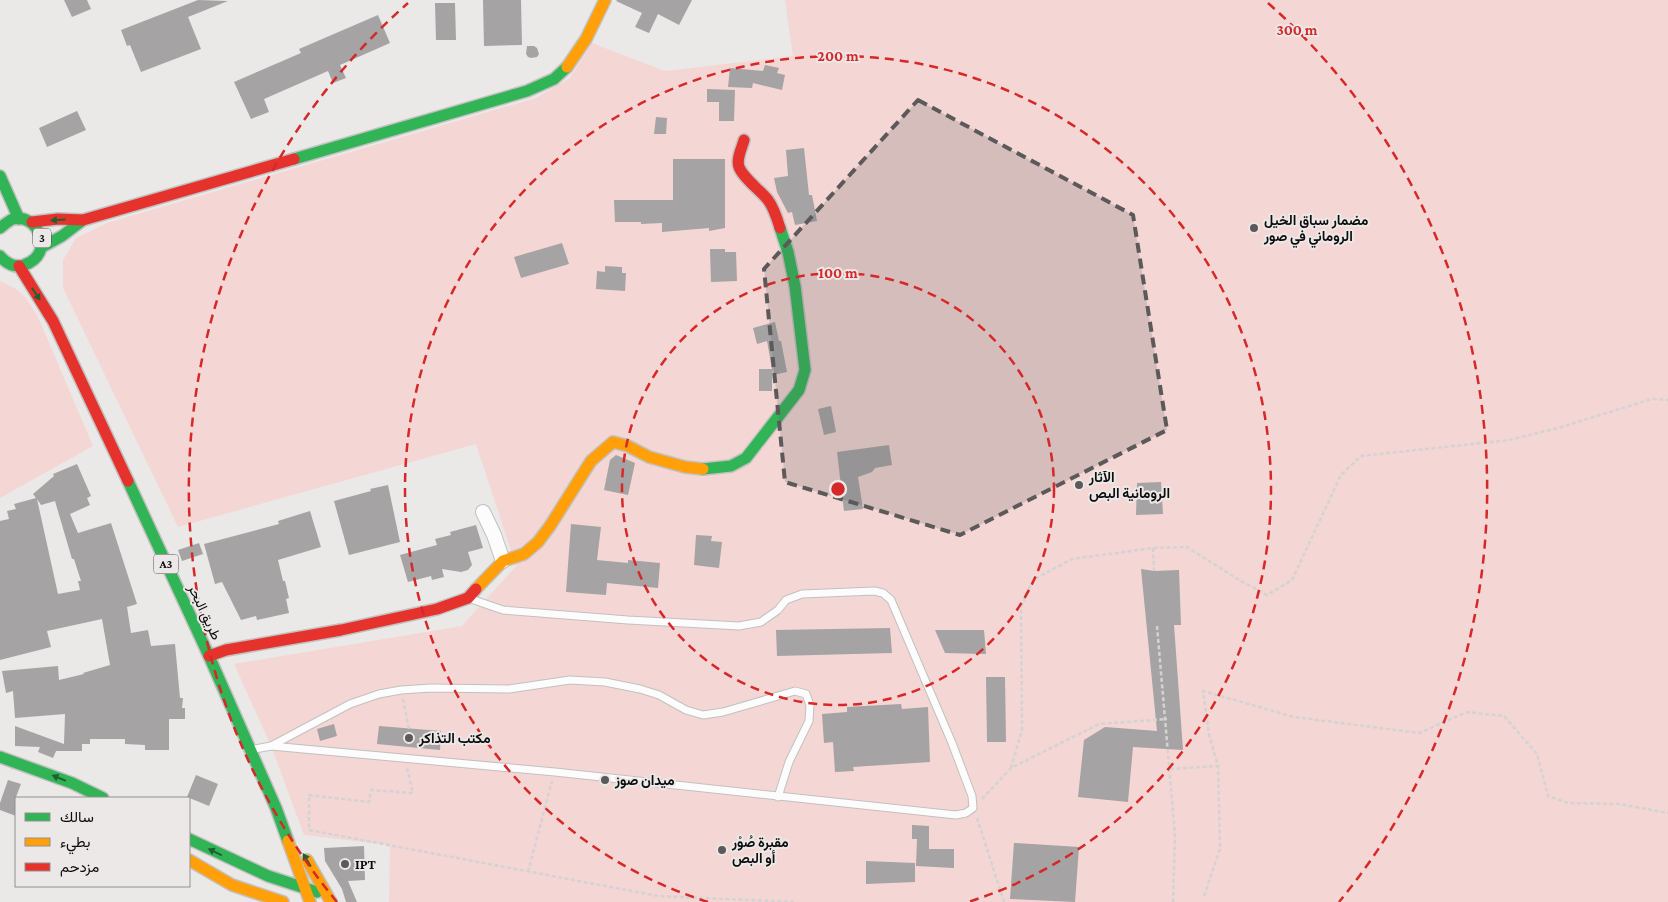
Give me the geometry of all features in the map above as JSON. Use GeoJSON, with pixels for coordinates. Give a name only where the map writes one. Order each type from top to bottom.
{"type":"FeatureCollection","features":[{"type":"Feature","properties":{"kind":"main road"},"geometry":{"type":"LineString","coordinates":[[32,222],[58,219],[83,220],[542,85],[561,74],[574,58],[586,39],[605,0]]}},
{"type":"Feature","properties":{"kind":"main road"},"geometry":{"type":"LineString","coordinates":[[209,656],[226,650],[341,630],[437,609],[468,598],[504,561],[524,554],[538,542],[591,461],[613,442],[628,446],[649,457],[685,467],[701,469],[731,466],[746,458],[799,390],[805,370],[795,286],[788,252],[776,214],[768,200],[739,167],[738,156],[744,140]]}},
{"type":"Feature","properties":{"kind":"main road"},"geometry":{"type":"LineString","coordinates":[[0,176],[19,219]]}},
{"type":"Feature","properties":{"kind":"main road","name":"3"},"geometry":{"type":"LineString","coordinates":[[1,222],[19,219],[32,222],[39,229],[42,238],[42,249],[36,258],[28,264],[19,266]]}},
{"type":"Feature","properties":{"kind":"main road"},"geometry":{"type":"LineString","coordinates":[[45,268],[42,249],[83,220]]}},
{"type":"Feature","properties":{"kind":"main road"},"geometry":{"type":"LineString","coordinates":[[1,258],[13,265],[19,266]]}},
{"type":"Feature","properties":{"kind":"main road","name":"طريق البحر"},"geometry":{"type":"LineString","coordinates":[[19,266],[53,321],[209,656],[276,808],[310,902]]}},
{"type":"Feature","properties":{"kind":"main road","name":"طريق البحر"},"geometry":{"type":"LineString","coordinates":[[50,294],[53,321]]}},
{"type":"Feature","properties":{"kind":"main road"},"geometry":{"type":"LineString","coordinates":[[4,764],[75,797]]}},
{"type":"Feature","properties":{"kind":"main road"},"geometry":{"type":"LineString","coordinates":[[4,764],[72,783],[102,797]]}},
{"type":"Feature","properties":{"kind":"main road","name":"طريق البحر"},"geometry":{"type":"LineString","coordinates":[[276,808],[329,898]]}},
{"type":"Feature","properties":{"kind":"main road"},"geometry":{"type":"LineString","coordinates":[[190,840],[241,865],[329,898]]}},
{"type":"Feature","properties":{"kind":"main road"},"geometry":{"type":"LineString","coordinates":[[190,861],[232,885],[283,902]]}},
{"type":"Feature","properties":{"kind":"street"},"geometry":{"type":"LineString","coordinates":[[483,512],[504,561]]}},
{"type":"Feature","properties":{"kind":"lane"},"geometry":{"type":"LineString","coordinates":[[271,746],[555,772],[956,815],[966,813],[973,808],[972,796],[952,743],[891,600],[883,593],[864,590],[802,594],[786,600],[778,610],[762,622],[739,626],[628,620],[504,610],[468,598]]}},
{"type":"Feature","properties":{"kind":"lane"},"geometry":{"type":"LineString","coordinates":[[250,750],[271,746],[350,704],[379,694],[401,690],[430,688],[509,689],[570,680],[605,682],[659,695],[686,710],[703,715],[723,712],[794,691],[806,694],[810,705],[809,721],[789,762],[778,797]]}},
{"type":"Feature","properties":{"kind":"path"},"geometry":{"type":"LineString","coordinates":[[1011,768],[1022,730],[1021,607],[1033,580],[1072,558],[1153,548],[1188,547],[1238,580],[1268,595],[1292,580],[1340,475],[1361,456],[1509,440],[1558,428],[1652,399],[1668,400]]}},
{"type":"Feature","properties":{"kind":"path"},"geometry":{"type":"LineString","coordinates":[[1153,548],[1154,571]]}},
{"type":"Feature","properties":{"kind":"path"},"geometry":{"type":"LineString","coordinates":[[1158,626],[1175,835],[1173,902]]}},
{"type":"Feature","properties":{"kind":"path"},"geometry":{"type":"LineString","coordinates":[[401,690],[409,729]]}},
{"type":"Feature","properties":{"kind":"path"},"geometry":{"type":"LineString","coordinates":[[1204,896],[1220,849],[1218,766],[1209,734],[1202,691],[1294,717],[1419,733],[1467,712],[1504,716],[1537,754],[1548,796],[1568,803],[1619,804],[1668,813]]}},
{"type":"Feature","properties":{"kind":"path"},"geometry":{"type":"LineString","coordinates":[[1004,902],[973,808],[1011,768],[1099,724],[1166,719]]}},
{"type":"Feature","properties":{"kind":"path"},"geometry":{"type":"LineString","coordinates":[[1170,768],[1218,766]]}},
{"type":"Feature","properties":{"kind":"path"},"geometry":{"type":"LineString","coordinates":[[407,768],[413,794],[371,790],[369,802],[308,795],[309,830],[658,896],[794,902]]}},
{"type":"Feature","properties":{"kind":"path"},"geometry":{"type":"LineString","coordinates":[[528,872],[555,772]]}},
{"type":"Feature","properties":{"kind":"highlighted area"},"geometry":{"type":"Polygon","coordinates":[[[918,100],[1133,215],[1167,430],[960,535],[785,482],[764,269],[918,100]]]}},
{"type":"Feature","properties":{"kind":"shaded area","name":"الآثار الرومانية البص"},"geometry":{"type":"Polygon","coordinates":[[[785,0],[1668,0],[1668,902],[389,902],[390,845],[304,835],[271,746],[234,664],[462,626],[516,566],[476,444],[178,527],[63,288],[63,260],[76,238],[107,223],[536,98],[570,78],[592,43],[665,71],[793,56],[785,0]]]}},
{"type":"Feature","properties":{"kind":"shaded area"},"geometry":{"type":"Polygon","coordinates":[[[0,281],[16,289],[25,297],[38,317],[93,446],[0,498],[0,281]]]}},
{"type":"Feature","properties":{"kind":"building"},"geometry":{"type":"Polygon","coordinates":[[[64,0],[87,0],[91,9],[72,17],[64,0]]]}},
{"type":"Feature","properties":{"kind":"building"},"geometry":{"type":"Polygon","coordinates":[[[198,0],[228,1],[188,17],[201,49],[141,72],[130,45],[127,46],[121,30],[198,0]]]}},
{"type":"Feature","properties":{"kind":"building"},"geometry":{"type":"Polygon","coordinates":[[[483,0],[521,0],[522,45],[484,46],[483,0]]]}},
{"type":"Feature","properties":{"kind":"building"},"geometry":{"type":"Polygon","coordinates":[[[617,0],[692,0],[679,25],[658,14],[649,33],[635,27],[642,13],[617,0]]]}},
{"type":"Feature","properties":{"kind":"building"},"geometry":{"type":"Polygon","coordinates":[[[435,3],[455,3],[456,40],[436,40],[435,3]]]}},
{"type":"Feature","properties":{"kind":"building"},"geometry":{"type":"Polygon","coordinates":[[[378,15],[390,43],[340,65],[346,78],[333,83],[328,71],[264,99],[269,112],[251,119],[234,82],[301,53],[299,49],[378,15]]]}},
{"type":"Feature","properties":{"kind":"building"},"geometry":{"type":"Polygon","coordinates":[[[527,46],[537,48],[539,54],[537,57],[528,57],[526,54],[527,46]]]}},
{"type":"Feature","properties":{"kind":"building"},"geometry":{"type":"Polygon","coordinates":[[[765,65],[779,68],[777,73],[785,75],[782,90],[753,83],[752,88],[728,87],[730,68],[763,71],[765,65]]]}},
{"type":"Feature","properties":{"kind":"building"},"geometry":{"type":"Polygon","coordinates":[[[707,89],[735,90],[734,121],[719,121],[719,102],[707,102],[707,89]]]}},
{"type":"Feature","properties":{"kind":"building"},"geometry":{"type":"Polygon","coordinates":[[[77,111],[86,130],[47,147],[39,128],[77,111]]]}},
{"type":"Feature","properties":{"kind":"building"},"geometry":{"type":"Polygon","coordinates":[[[656,117],[667,118],[666,134],[654,134],[656,117]]]}},
{"type":"Feature","properties":{"kind":"building"},"geometry":{"type":"Polygon","coordinates":[[[804,148],[809,195],[812,195],[817,221],[795,225],[792,212],[788,213],[777,192],[774,178],[788,176],[786,150],[804,148]]]}},
{"type":"Feature","properties":{"kind":"building"},"geometry":{"type":"Polygon","coordinates":[[[673,159],[725,159],[725,228],[709,231],[709,228],[662,232],[662,223],[615,222],[614,200],[673,200],[673,159]]]}},
{"type":"Feature","properties":{"kind":"building"},"geometry":{"type":"Polygon","coordinates":[[[562,243],[569,264],[521,278],[514,257],[562,243]]]}},
{"type":"Feature","properties":{"kind":"building"},"geometry":{"type":"Polygon","coordinates":[[[710,249],[725,249],[725,252],[736,252],[737,281],[711,282],[710,249]]]}},
{"type":"Feature","properties":{"kind":"building"},"geometry":{"type":"Polygon","coordinates":[[[605,266],[622,267],[622,273],[626,273],[625,291],[596,289],[597,271],[605,272],[605,266]]]}},
{"type":"Feature","properties":{"kind":"building"},"geometry":{"type":"Polygon","coordinates":[[[775,322],[787,372],[773,375],[767,341],[757,344],[753,328],[775,322]]]}},
{"type":"Feature","properties":{"kind":"building"},"geometry":{"type":"Polygon","coordinates":[[[759,369],[772,369],[772,391],[759,391],[759,369]]]}},
{"type":"Feature","properties":{"kind":"building"},"geometry":{"type":"Polygon","coordinates":[[[831,406],[836,432],[824,435],[818,409],[831,406]]]}},
{"type":"Feature","properties":{"kind":"building"},"geometry":{"type":"Polygon","coordinates":[[[889,445],[892,465],[875,468],[872,472],[858,477],[863,509],[844,511],[837,452],[889,445]]]}},
{"type":"Feature","properties":{"kind":"building"},"geometry":{"type":"Polygon","coordinates":[[[616,455],[635,463],[628,495],[604,490],[610,460],[616,455]]]}},
{"type":"Feature","properties":{"kind":"building"},"geometry":{"type":"Polygon","coordinates":[[[77,464],[91,496],[87,498],[90,505],[70,514],[78,533],[111,523],[137,604],[127,607],[131,633],[148,630],[151,646],[175,644],[180,698],[183,698],[182,708],[185,708],[185,719],[169,719],[169,750],[145,750],[145,745],[125,744],[125,739],[90,739],[90,744],[82,744],[82,751],[56,751],[53,758],[38,752],[40,747],[15,746],[15,726],[64,744],[65,714],[15,718],[13,691],[6,693],[2,671],[58,666],[59,680],[110,665],[102,619],[47,631],[51,647],[0,660],[0,521],[9,519],[7,511],[16,509],[14,504],[36,498],[33,494],[54,476],[53,474],[77,464]],[[37,499],[58,594],[80,590],[78,581],[81,581],[74,559],[72,559],[55,501],[41,505],[37,499]]]}},
{"type":"Feature","properties":{"kind":"building"},"geometry":{"type":"Polygon","coordinates":[[[1161,482],[1163,514],[1136,515],[1137,483],[1161,482]]]}},
{"type":"Feature","properties":{"kind":"building"},"geometry":{"type":"Polygon","coordinates":[[[388,485],[400,542],[349,555],[334,501],[388,485]]]}},
{"type":"Feature","properties":{"kind":"building"},"geometry":{"type":"Polygon","coordinates":[[[310,511],[321,547],[278,560],[289,598],[286,599],[289,613],[257,620],[256,616],[241,620],[222,582],[215,584],[204,544],[279,524],[278,521],[310,511]]]}},
{"type":"Feature","properties":{"kind":"building"},"geometry":{"type":"Polygon","coordinates":[[[571,524],[601,527],[597,560],[628,563],[628,560],[660,563],[658,588],[607,583],[606,595],[566,592],[571,524]]]}},
{"type":"Feature","properties":{"kind":"building"},"geometry":{"type":"Polygon","coordinates":[[[476,525],[483,548],[468,552],[472,565],[468,570],[461,572],[442,569],[444,577],[432,580],[431,576],[408,582],[400,555],[437,545],[435,539],[451,535],[450,532],[476,525]]]}},
{"type":"Feature","properties":{"kind":"building"},"geometry":{"type":"Polygon","coordinates":[[[696,535],[712,536],[711,541],[722,542],[719,568],[694,565],[696,535]]]}},
{"type":"Feature","properties":{"kind":"building"},"geometry":{"type":"Polygon","coordinates":[[[199,543],[203,554],[182,561],[178,550],[199,543]]]}},
{"type":"Feature","properties":{"kind":"building"},"geometry":{"type":"Polygon","coordinates":[[[1141,569],[1154,571],[1179,570],[1181,625],[1174,625],[1183,750],[1133,747],[1128,802],[1078,797],[1084,740],[1105,727],[1157,731],[1141,569]]]}},
{"type":"Feature","properties":{"kind":"building"},"geometry":{"type":"Polygon","coordinates":[[[890,628],[892,653],[777,656],[776,630],[890,628]]]}},
{"type":"Feature","properties":{"kind":"building"},"geometry":{"type":"Polygon","coordinates":[[[935,630],[984,630],[986,654],[945,653],[935,630]]]}},
{"type":"Feature","properties":{"kind":"building"},"geometry":{"type":"Polygon","coordinates":[[[986,677],[1005,677],[1006,742],[987,742],[986,677]]]}},
{"type":"Feature","properties":{"kind":"building"},"geometry":{"type":"Polygon","coordinates":[[[901,704],[902,709],[928,707],[930,762],[853,767],[854,771],[835,772],[833,742],[824,743],[822,714],[847,712],[847,707],[901,704]]]}},
{"type":"Feature","properties":{"kind":"building"},"geometry":{"type":"Polygon","coordinates":[[[334,724],[337,736],[320,741],[317,729],[334,724]]]}},
{"type":"Feature","properties":{"kind":"building","name":"مكتب التذاكر"},"geometry":{"type":"Polygon","coordinates":[[[379,726],[441,731],[440,750],[377,744],[379,726]]]}},
{"type":"Feature","properties":{"kind":"building"},"geometry":{"type":"Polygon","coordinates":[[[196,775],[218,784],[209,806],[187,797],[196,775]]]}},
{"type":"Feature","properties":{"kind":"building"},"geometry":{"type":"Polygon","coordinates":[[[8,780],[21,784],[15,797],[15,816],[0,810],[0,803],[8,780]]]}},
{"type":"Feature","properties":{"kind":"building"},"geometry":{"type":"Polygon","coordinates":[[[912,825],[929,826],[929,849],[954,849],[954,868],[916,866],[917,839],[912,839],[912,825]]]}},
{"type":"Feature","properties":{"kind":"building"},"geometry":{"type":"Polygon","coordinates":[[[1014,843],[1079,847],[1075,902],[1010,899],[1014,843]]]}},
{"type":"Feature","properties":{"kind":"building","name":"IPT"},"geometry":{"type":"Polygon","coordinates":[[[364,846],[365,880],[348,881],[357,902],[346,902],[342,889],[325,861],[324,848],[364,846]]]}},
{"type":"Feature","properties":{"kind":"building"},"geometry":{"type":"Polygon","coordinates":[[[866,861],[915,863],[915,882],[866,884],[866,861]]]}},
{"type":"Feature","properties":{"kind":"traffic: fast"},"geometry":{"type":"LineString","coordinates":[[294,159],[527,91],[554,79],[567,67]]}},
{"type":"Feature","properties":{"kind":"traffic: fast"},"geometry":{"type":"LineString","coordinates":[[0,176],[19,219]]}},
{"type":"Feature","properties":{"kind":"traffic: fast"},"geometry":{"type":"LineString","coordinates":[[0,228],[13,219],[22,219],[36,228],[40,235],[41,244],[40,252],[34,260],[24,265],[10,264],[0,256]]}},
{"type":"Feature","properties":{"kind":"traffic: fast"},"geometry":{"type":"LineString","coordinates":[[42,247],[62,236],[83,220]]}},
{"type":"Feature","properties":{"kind":"traffic: fast"},"geometry":{"type":"LineString","coordinates":[[703,469],[731,466],[746,458],[799,390],[805,370],[795,286],[788,252],[780,228]]}},
{"type":"Feature","properties":{"kind":"traffic: fast"},"geometry":{"type":"LineString","coordinates":[[128,481],[209,656],[276,808],[288,841]]}},
{"type":"Feature","properties":{"kind":"traffic: fast"},"geometry":{"type":"LineString","coordinates":[[0,757],[72,783],[101,797]]}},
{"type":"Feature","properties":{"kind":"traffic: fast"},"geometry":{"type":"LineString","coordinates":[[190,839],[268,876],[317,892]]}},
{"type":"Feature","properties":{"kind":"traffic: slow"},"geometry":{"type":"LineString","coordinates":[[567,67],[586,39],[605,0]]}},
{"type":"Feature","properties":{"kind":"traffic: slow"},"geometry":{"type":"LineString","coordinates":[[476,589],[503,561],[524,554],[538,542],[591,461],[613,442],[628,446],[649,457],[685,467],[703,469]]}},
{"type":"Feature","properties":{"kind":"traffic: slow"},"geometry":{"type":"LineString","coordinates":[[288,841],[310,902]]}},
{"type":"Feature","properties":{"kind":"traffic: slow"},"geometry":{"type":"LineString","coordinates":[[307,860],[331,902]]}},
{"type":"Feature","properties":{"kind":"traffic: slow"},"geometry":{"type":"LineString","coordinates":[[190,861],[232,885],[283,902]]}},
{"type":"Feature","properties":{"kind":"traffic: jam"},"geometry":{"type":"LineString","coordinates":[[744,140],[739,157],[739,167],[770,203],[780,228]]}},
{"type":"Feature","properties":{"kind":"traffic: jam"},"geometry":{"type":"LineString","coordinates":[[32,222],[58,219],[83,220],[294,159]]}},
{"type":"Feature","properties":{"kind":"traffic: jam"},"geometry":{"type":"LineString","coordinates":[[19,266],[53,321],[128,481]]}},
{"type":"Feature","properties":{"kind":"traffic: jam"},"geometry":{"type":"LineString","coordinates":[[209,656],[226,650],[341,630],[437,609],[468,598],[476,589]]}},
{"type":"Feature","properties":{"kind":"place","name":"مضمار سباق الخيل الروماني في صور"},"geometry":{"type":"Point","coordinates":[1254,228]}},
{"type":"Feature","properties":{"kind":"place","name":"الآثار الرومانية البص"},"geometry":{"type":"Point","coordinates":[1079,485]}},
{"type":"Feature","properties":{"kind":"place","name":"مكتب التذاكر"},"geometry":{"type":"Point","coordinates":[409,738]}},
{"type":"Feature","properties":{"kind":"place","name":"ميدان صوز"},"geometry":{"type":"Point","coordinates":[605,780]}},
{"type":"Feature","properties":{"kind":"place","name":"مقبرة صُوْر أو البص"},"geometry":{"type":"Point","coordinates":[722,850]}},
{"type":"Feature","properties":{"kind":"place","name":"IPT"},"geometry":{"type":"Point","coordinates":[345,864]}}]}
